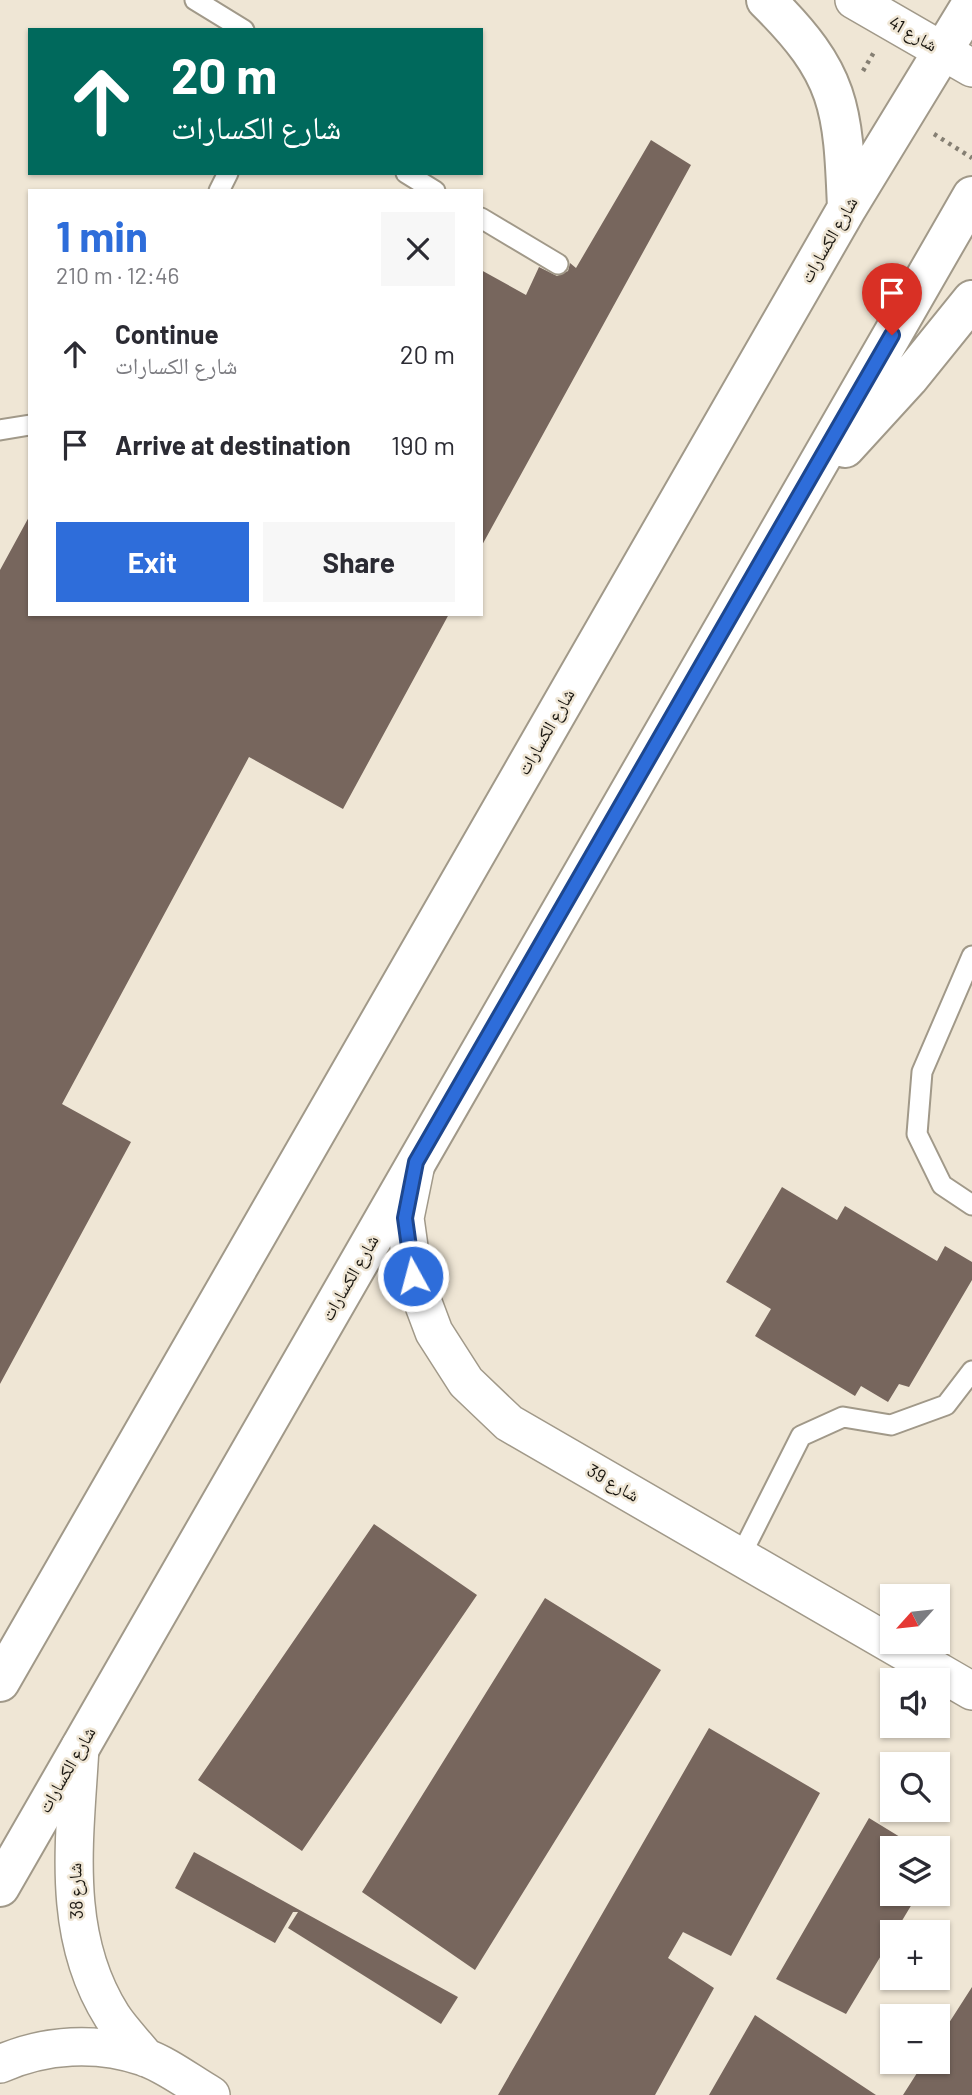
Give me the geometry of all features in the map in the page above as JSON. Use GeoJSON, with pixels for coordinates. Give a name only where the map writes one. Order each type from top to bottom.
{"type":"FeatureCollection","features":[{"type":"Feature","properties":{"kind":"street"},"geometry":{"type":"LineString","coordinates":[[766,0],[817,55],[833,87],[841,120],[847,208]]}},
{"type":"Feature","properties":{"kind":"street","name":"شارع 41"},"geometry":{"type":"LineString","coordinates":[[854,0],[958,60]]}},
{"type":"Feature","properties":{"kind":"street","name":"شارع الكسارات"},"geometry":{"type":"LineString","coordinates":[[0,1682],[847,208],[958,60],[972,2]]}},
{"type":"Feature","properties":{"kind":"street","name":"شارع الكسارات"},"geometry":{"type":"LineString","coordinates":[[0,1887],[972,196]]}},
{"type":"Feature","properties":{"kind":"street"},"geometry":{"type":"LineString","coordinates":[[798,498],[909,378],[972,300]]}},
{"type":"Feature","properties":{"kind":"street","name":"شارع 39"},"geometry":{"type":"LineString","coordinates":[[416,1162],[405,1218],[413,1276],[434,1332],[466,1382],[509,1423],[972,1691]]}},
{"type":"Feature","properties":{"kind":"street","name":"شارع 38"},"geometry":{"type":"LineString","coordinates":[[80,1747],[74,1863],[75,1917],[94,1980],[112,2016],[146,2057],[187,2089]]}},
{"type":"Feature","properties":{"kind":"street","name":"شارع 38"},"geometry":{"type":"LineString","coordinates":[[0,2064],[19,2055],[61,2047],[104,2048],[146,2057]]}},
{"type":"Feature","properties":{"kind":"lane"},"geometry":{"type":"LineString","coordinates":[[195,0],[241,28]]}},
{"type":"Feature","properties":{"kind":"lane"},"geometry":{"type":"LineString","coordinates":[[408,175],[432,189]]}},
{"type":"Feature","properties":{"kind":"lane"},"geometry":{"type":"LineString","coordinates":[[483,219],[558,264]]}},
{"type":"Feature","properties":{"kind":"lane"},"geometry":{"type":"LineString","coordinates":[[0,430],[28,425]]}},
{"type":"Feature","properties":{"kind":"lane"},"geometry":{"type":"LineString","coordinates":[[972,956],[922,1072],[916,1133],[942,1185],[972,1205]]}},
{"type":"Feature","properties":{"kind":"lane"},"geometry":{"type":"LineString","coordinates":[[740,1557],[801,1436],[843,1417],[891,1425],[946,1405],[972,1371]]}},
{"type":"Feature","properties":{"kind":"building"},"geometry":{"type":"Polygon","coordinates":[[[651,140],[691,165],[483,543],[483,271],[526,295],[539,267],[557,276],[568,271],[570,263],[576,268],[651,140]]]}},
{"type":"Feature","properties":{"kind":"building"},"geometry":{"type":"Polygon","coordinates":[[[28,519],[28,616],[448,616],[343,809],[249,757],[62,1104],[131,1142],[0,1384],[0,570],[28,519]]]}},
{"type":"Feature","properties":{"kind":"building"},"geometry":{"type":"Polygon","coordinates":[[[782,1187],[837,1220],[845,1206],[937,1261],[945,1246],[972,1262],[972,1280],[909,1387],[899,1384],[888,1402],[861,1386],[855,1396],[755,1336],[771,1309],[726,1282],[782,1187]]]}},
{"type":"Feature","properties":{"kind":"building"},"geometry":{"type":"Polygon","coordinates":[[[374,1524],[477,1595],[302,1851],[198,1780],[374,1524]]]}},
{"type":"Feature","properties":{"kind":"building"},"geometry":{"type":"Polygon","coordinates":[[[545,1598],[661,1670],[475,1970],[362,1892],[545,1598]]]}},
{"type":"Feature","properties":{"kind":"building"},"geometry":{"type":"Polygon","coordinates":[[[709,1728],[820,1793],[731,1956],[683,1932],[668,1958],[714,1988],[655,2095],[498,2095],[709,1728]]]}},
{"type":"Feature","properties":{"kind":"building"},"geometry":{"type":"Polygon","coordinates":[[[869,1818],[898,1836],[880,1836],[880,1906],[911,1906],[902,1920],[880,1920],[880,1957],[846,2014],[776,1979],[869,1818]]]}},
{"type":"Feature","properties":{"kind":"building"},"geometry":{"type":"Polygon","coordinates":[[[194,1852],[458,1997],[441,2024],[288,1928],[298,1912],[293,1912],[275,1943],[175,1888],[194,1852]]]}},
{"type":"Feature","properties":{"kind":"building"},"geometry":{"type":"Polygon","coordinates":[[[972,1987],[972,2095],[903,2095],[916,2074],[950,2074],[950,2021],[972,1987]]]}},
{"type":"Feature","properties":{"kind":"building"},"geometry":{"type":"Polygon","coordinates":[[[755,2015],[876,2095],[709,2095],[755,2015]]]}},
{"type":"Feature","properties":{"kind":"route"},"geometry":{"type":"LineString","coordinates":[[413,1276],[405,1218],[416,1162],[892,335]]}}]}
